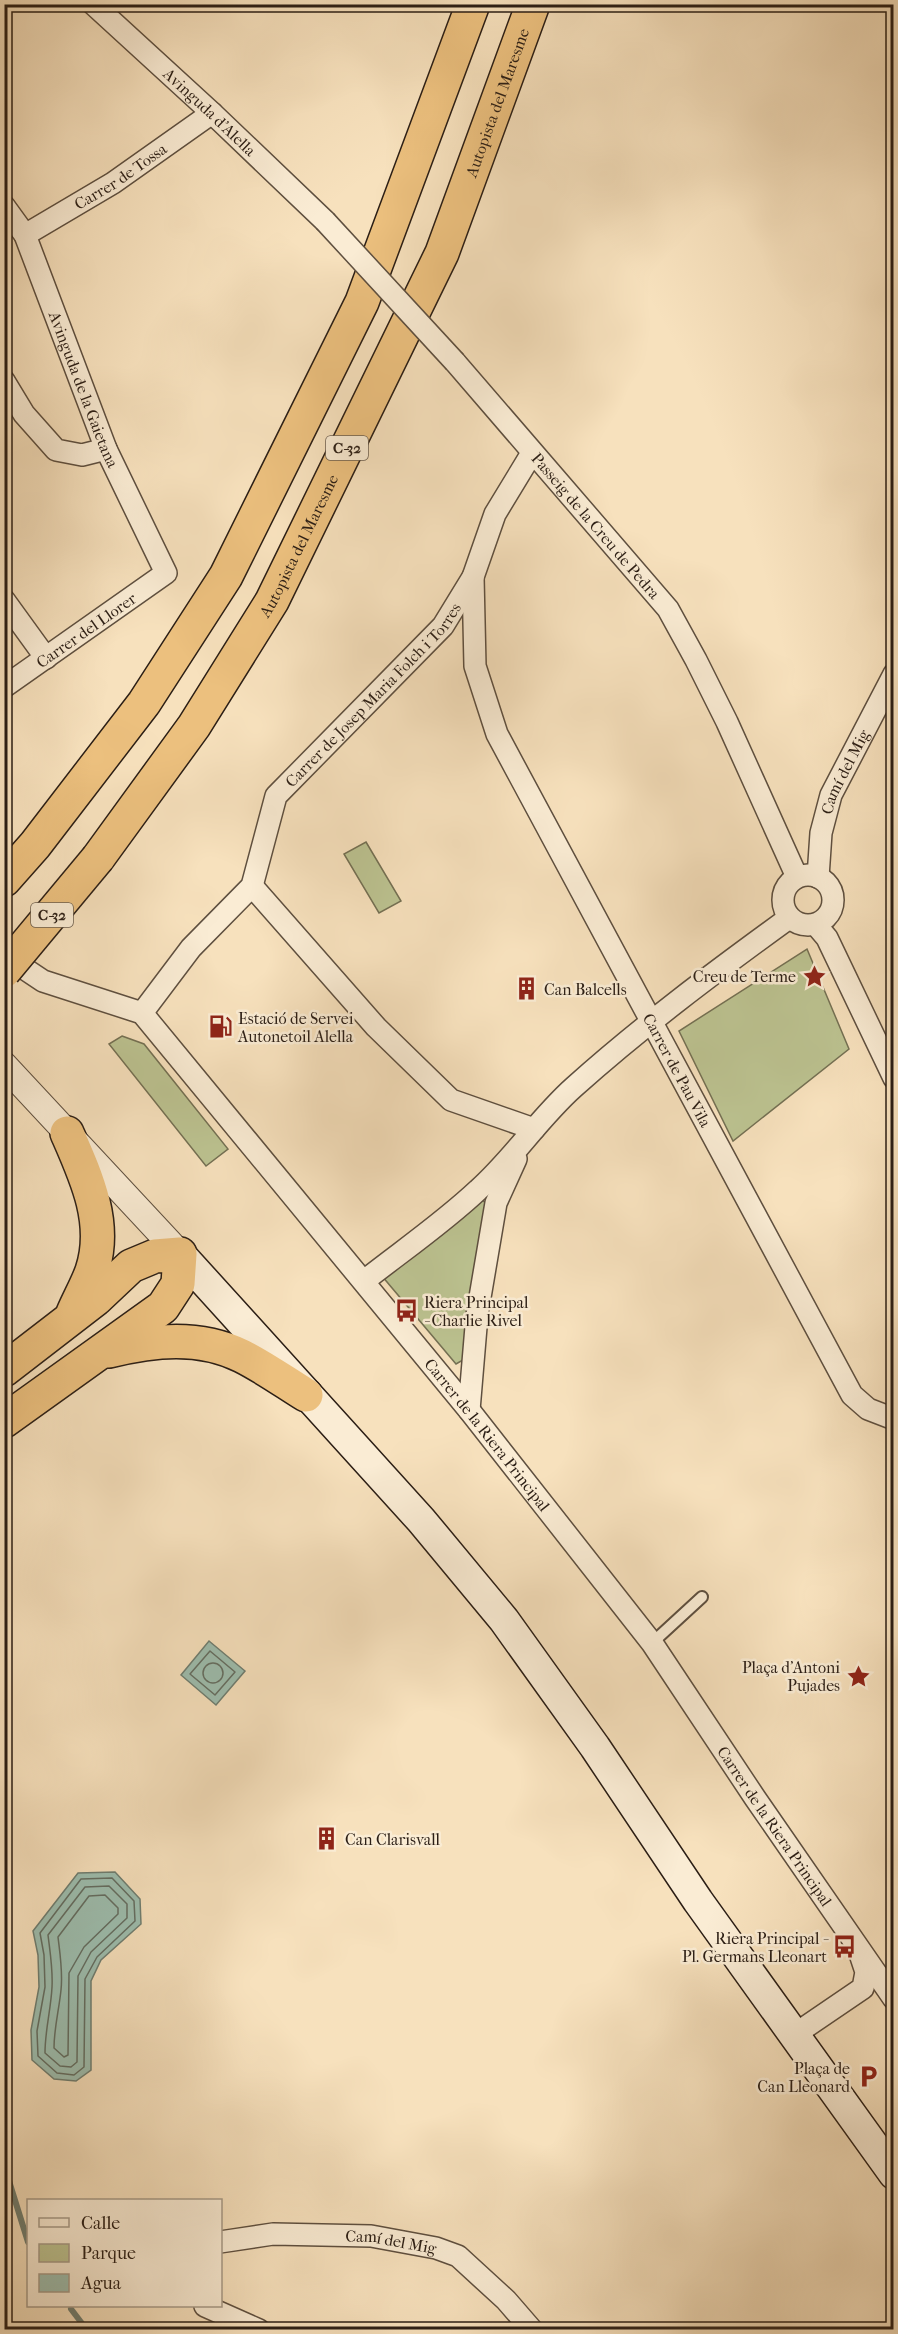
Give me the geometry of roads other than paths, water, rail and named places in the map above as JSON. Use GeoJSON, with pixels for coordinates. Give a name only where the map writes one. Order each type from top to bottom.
{"type":"FeatureCollection","features":[{"type":"Feature","properties":{"kind":"highway"},"geometry":{"type":"LineString","coordinates":[[4,880],[53,822],[144,703],[226,576],[362,302],[473,4]]}},
{"type":"Feature","properties":{"kind":"highway","name":"Autopista del Maresme"},"geometry":{"type":"LineString","coordinates":[[4,971],[98,858],[194,726],[272,601],[442,253],[533,4]]}},
{"type":"Feature","properties":{"kind":"highway"},"geometry":{"type":"LineString","coordinates":[[68,1133],[85,1174],[97,1214],[97,1242],[93,1270],[71,1318]]}},
{"type":"Feature","properties":{"kind":"highway"},"geometry":{"type":"LineString","coordinates":[[4,1370],[96,1299],[131,1266],[155,1256],[180,1254],[178,1284],[163,1307],[4,1421]]}},
{"type":"Feature","properties":{"kind":"highway"},"geometry":{"type":"LineString","coordinates":[[96,1355],[136,1344],[182,1340],[215,1346],[242,1356],[306,1395]]}},
{"type":"Feature","properties":{"kind":"main road"},"geometry":{"type":"LineString","coordinates":[[180,1254],[421,1520],[504,1620],[595,1747],[698,1901],[894,2174]]}},
{"type":"Feature","properties":{"kind":"street","name":"Avinguda d'Alella"},"geometry":{"type":"LineString","coordinates":[[93,4],[325,221]]}},
{"type":"Feature","properties":{"kind":"street","name":"Carrer de Tossa"},"geometry":{"type":"LineString","coordinates":[[25,235],[113,183],[212,113]]}},
{"type":"Feature","properties":{"kind":"street","name":"Avinguda de la Gaietana"},"geometry":{"type":"LineString","coordinates":[[4,206],[25,235],[106,449],[166,573]]}},
{"type":"Feature","properties":{"kind":"street","name":"Passeig de la Creu de Pedra"},"geometry":{"type":"LineString","coordinates":[[325,221],[455,362],[668,609],[727,722],[797,877]]}},
{"type":"Feature","properties":{"kind":"street"},"geometry":{"type":"LineString","coordinates":[[4,381],[24,414],[56,450],[82,455],[106,449]]}},
{"type":"Feature","properties":{"kind":"street","name":"Carrer de Josep Maria Folch i Torres"},"geometry":{"type":"LineString","coordinates":[[142,1012],[191,948],[252,886],[276,796],[443,626],[473,577],[495,514],[532,453]]}},
{"type":"Feature","properties":{"kind":"street","name":"Carrer del Llorer"},"geometry":{"type":"LineString","coordinates":[[4,687],[166,573]]}},
{"type":"Feature","properties":{"kind":"street","name":"Carrer de Pau Vila"},"geometry":{"type":"LineString","coordinates":[[473,577],[475,666]]}},
{"type":"Feature","properties":{"kind":"street"},"geometry":{"type":"LineString","coordinates":[[4,600],[46,658]]}},
{"type":"Feature","properties":{"kind":"street","name":"Carrer de Pau Vila"},"geometry":{"type":"LineString","coordinates":[[443,626],[455,632],[475,666],[497,734],[852,1395],[868,1409],[894,1419]]}},
{"type":"Feature","properties":{"kind":"street","name":"Camí del Mig"},"geometry":{"type":"LineString","coordinates":[[819,877],[821,833],[831,795],[894,674]]}},
{"type":"Feature","properties":{"kind":"street"},"geometry":{"type":"LineString","coordinates":[[806,875],[819,877],[831,890],[833,902],[831,911],[816,925],[805,926],[789,918],[782,903],[783,894],[786,886],[797,877],[806,875]]}},
{"type":"Feature","properties":{"kind":"street"},"geometry":{"type":"LineString","coordinates":[[252,886],[376,1027],[452,1100],[529,1137]]}},
{"type":"Feature","properties":{"kind":"street"},"geometry":{"type":"LineString","coordinates":[[364,1281],[478,1190],[573,1088],[651,1022],[789,918]]}},
{"type":"Feature","properties":{"kind":"street"},"geometry":{"type":"LineString","coordinates":[[816,925],[827,938],[894,1078]]}},
{"type":"Feature","properties":{"kind":"street"},"geometry":{"type":"LineString","coordinates":[[4,955],[43,981],[142,1012]]}},
{"type":"Feature","properties":{"kind":"street","name":"Carrer de la Riera Principal"},"geometry":{"type":"LineString","coordinates":[[142,1012],[469,1410],[652,1642],[894,2001]]}},
{"type":"Feature","properties":{"kind":"street"},"geometry":{"type":"LineString","coordinates":[[4,1065],[180,1254]]}},
{"type":"Feature","properties":{"kind":"street"},"geometry":{"type":"LineString","coordinates":[[469,1410],[477,1315],[496,1203],[529,1137]]}},
{"type":"Feature","properties":{"kind":"street"},"geometry":{"type":"LineString","coordinates":[[478,1190],[496,1203]]}},
{"type":"Feature","properties":{"kind":"street"},"geometry":{"type":"LineString","coordinates":[[794,2035],[863,1988],[866,1972],[858,1948]]}},
{"type":"Feature","properties":{"kind":"street"},"geometry":{"type":"LineString","coordinates":[[863,1988],[894,2001]]}},
{"type":"Feature","properties":{"kind":"street","name":"Camí del Mig"},"geometry":{"type":"LineString","coordinates":[[222,2242],[273,2234],[371,2236],[436,2248],[458,2256],[506,2300],[532,2330]]}},
{"type":"Feature","properties":{"kind":"street"},"geometry":{"type":"LineString","coordinates":[[207,2307],[250,2327]]}},
{"type":"Feature","properties":{"kind":"lane"},"geometry":{"type":"LineString","coordinates":[[652,1642],[702,1597]]}},
{"type":"Feature","properties":{"kind":"water"},"geometry":{"type":"Polygon","coordinates":[[[209,1641],[245,1671],[216,1705],[181,1675],[209,1641]]]}},
{"type":"Feature","properties":{"kind":"water"},"geometry":{"type":"Polygon","coordinates":[[[115,1872],[140,1899],[141,1924],[101,1960],[91,1981],[91,2070],[76,2081],[54,2079],[32,2060],[31,2030],[39,1987],[38,1955],[33,1931],[78,1873],[115,1872]]]}},
{"type":"Feature","properties":{"kind":"waterway"},"geometry":{"type":"LineString","coordinates":[[4,2165],[27,2239]]}},
{"type":"Feature","properties":{"kind":"waterway"},"geometry":{"type":"LineString","coordinates":[[71,2309],[87,2330]]}},
{"type":"Feature","properties":{"kind":"place","name":"Creu de Terme"},"geometry":{"type":"Point","coordinates":[814,976]}},
{"type":"Feature","properties":{"kind":"place","name":"Can Balcells"},"geometry":{"type":"Point","coordinates":[526,989]}},
{"type":"Feature","properties":{"kind":"place","name":"Estació de Servei Autonetoil Alella"},"geometry":{"type":"Point","coordinates":[220,1027]}},
{"type":"Feature","properties":{"kind":"place","name":"Riera Principal - Charlie Rivel"},"geometry":{"type":"Point","coordinates":[406,1311]}},
{"type":"Feature","properties":{"kind":"place","name":"Plaça d'Antoni Pujades"},"geometry":{"type":"Point","coordinates":[858,1676]}},
{"type":"Feature","properties":{"kind":"place","name":"Can Clarisvall"},"geometry":{"type":"Point","coordinates":[327,1839]}},
{"type":"Feature","properties":{"kind":"place","name":"Riera Principal - Pl. Germans Lleonart"},"geometry":{"type":"Point","coordinates":[845,1947]}},
{"type":"Feature","properties":{"kind":"place","name":"Plaça de Can Lleonard"},"geometry":{"type":"Point","coordinates":[868,2077]}}]}
